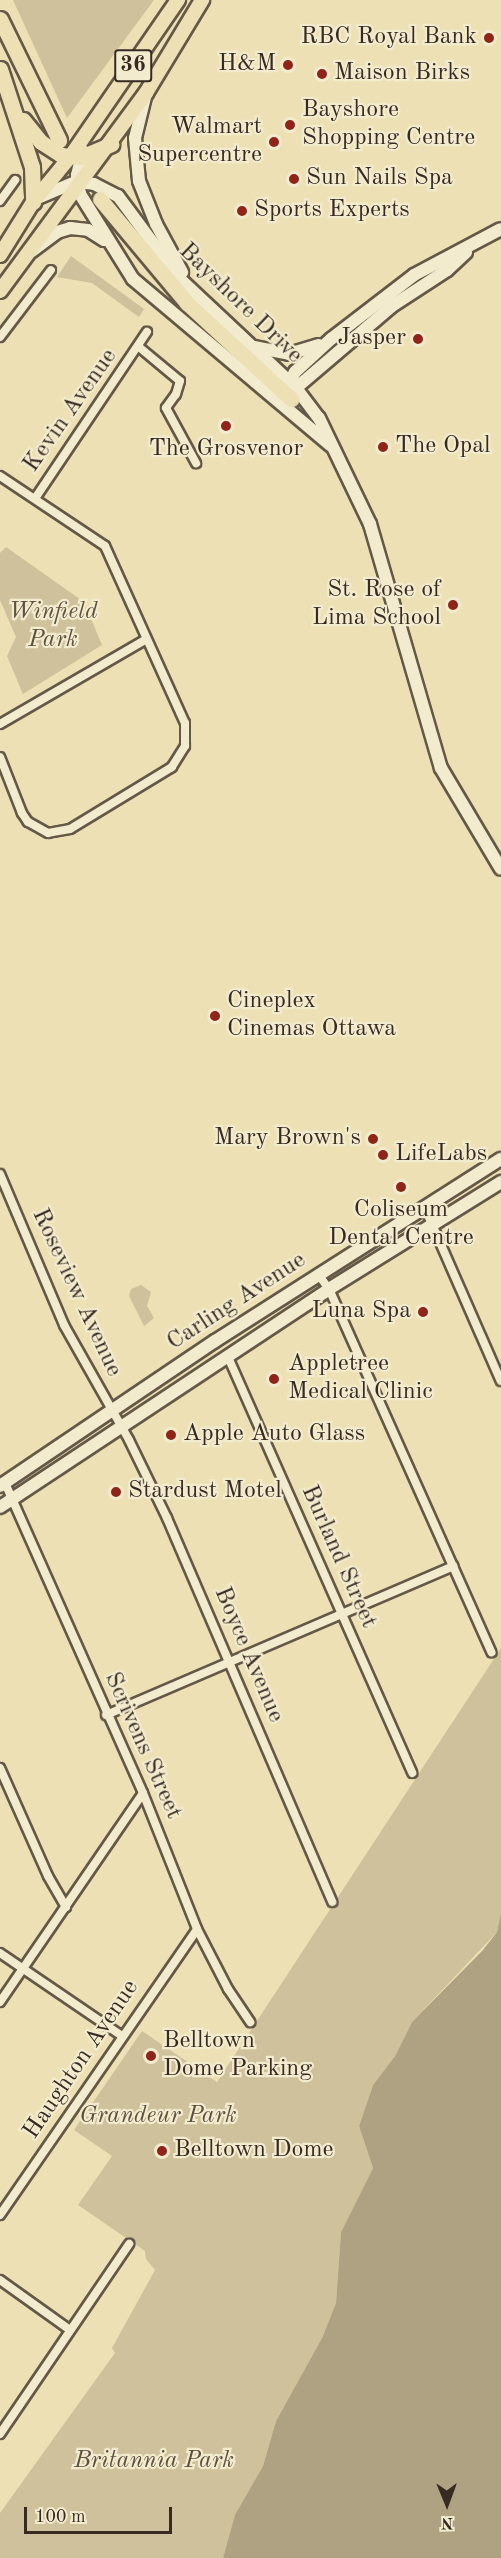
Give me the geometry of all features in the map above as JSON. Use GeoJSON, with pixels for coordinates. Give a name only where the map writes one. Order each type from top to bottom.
{"type":"FeatureCollection","features":[{"type":"Feature","properties":{"kind":"highway"},"geometry":{"type":"LineString","coordinates":[[0,19],[59,140]]}},
{"type":"Feature","properties":{"kind":"highway"},"geometry":{"type":"LineString","coordinates":[[0,69],[15,107],[32,167],[33,202]]}},
{"type":"Feature","properties":{"kind":"highway"},"geometry":{"type":"LineString","coordinates":[[15,107],[41,142],[76,157],[111,144]]}},
{"type":"Feature","properties":{"kind":"highway"},"geometry":{"type":"LineString","coordinates":[[100,199],[187,303],[268,378],[291,389]]}},
{"type":"Feature","properties":{"kind":"main road","name":"36"},"geometry":{"type":"LineString","coordinates":[[0,255],[33,202],[76,157],[88,132],[178,0]]}},
{"type":"Feature","properties":{"kind":"main road","name":"36"},"geometry":{"type":"LineString","coordinates":[[0,291],[111,144],[146,93],[202,0]]}},
{"type":"Feature","properties":{"kind":"main road"},"geometry":{"type":"LineString","coordinates":[[146,93],[135,138],[139,181],[156,224],[194,291]]}},
{"type":"Feature","properties":{"kind":"main road"},"geometry":{"type":"LineString","coordinates":[[33,202],[50,190],[79,185],[76,157]]}},
{"type":"Feature","properties":{"kind":"main road","name":"Bayshore Drive"},"geometry":{"type":"LineString","coordinates":[[79,185],[118,196],[168,265],[253,346],[319,418],[370,524],[441,768],[501,869]]}},
{"type":"Feature","properties":{"kind":"main road","name":"Bayshore Drive"},"geometry":{"type":"LineString","coordinates":[[79,185],[111,248],[148,294],[308,424],[335,450]]}},
{"type":"Feature","properties":{"kind":"main road"},"geometry":{"type":"LineString","coordinates":[[30,252],[57,232],[70,228],[88,230],[111,248]]}},
{"type":"Feature","properties":{"kind":"main road"},"geometry":{"type":"LineString","coordinates":[[291,389],[331,339],[424,268],[472,247],[501,229]]}},
{"type":"Feature","properties":{"kind":"main road"},"geometry":{"type":"LineString","coordinates":[[291,389],[393,306],[447,270],[472,247]]}},
{"type":"Feature","properties":{"kind":"main road"},"geometry":{"type":"LineString","coordinates":[[253,346],[289,354],[331,339]]}},
{"type":"Feature","properties":{"kind":"main road"},"geometry":{"type":"LineString","coordinates":[[291,389],[308,424]]}},
{"type":"Feature","properties":{"kind":"main road","name":"Carling Avenue"},"geometry":{"type":"LineString","coordinates":[[2,1485],[109,1410],[424,1206],[501,1159]]}},
{"type":"Feature","properties":{"kind":"main road","name":"Carling Avenue"},"geometry":{"type":"LineString","coordinates":[[0,1507],[328,1289],[501,1182]]}},
{"type":"Feature","properties":{"kind":"street"},"geometry":{"type":"LineString","coordinates":[[0,201],[15,180]]}},
{"type":"Feature","properties":{"kind":"street"},"geometry":{"type":"LineString","coordinates":[[0,337],[51,270]]}},
{"type":"Feature","properties":{"kind":"street","name":"Kevin Avenue"},"geometry":{"type":"LineString","coordinates":[[36,497],[147,332]]}},
{"type":"Feature","properties":{"kind":"street","name":"Kevin Avenue"},"geometry":{"type":"LineString","coordinates":[[139,347],[180,381],[176,394],[166,408],[196,463]]}},
{"type":"Feature","properties":{"kind":"street"},"geometry":{"type":"LineString","coordinates":[[0,476],[36,497],[105,546],[126,587],[145,640],[185,723],[185,746],[175,763],[70,829],[48,833],[28,822],[22,813],[0,757]]}},
{"type":"Feature","properties":{"kind":"street"},"geometry":{"type":"LineString","coordinates":[[0,724],[145,640]]}},
{"type":"Feature","properties":{"kind":"street","name":"Roseview Avenue"},"geometry":{"type":"LineString","coordinates":[[0,1174],[64,1325],[109,1410],[121,1427]]}},
{"type":"Feature","properties":{"kind":"street"},"geometry":{"type":"LineString","coordinates":[[424,1206],[501,1381]]}},
{"type":"Feature","properties":{"kind":"street"},"geometry":{"type":"LineString","coordinates":[[318,1274],[328,1289],[491,1652]]}},
{"type":"Feature","properties":{"kind":"street","name":"Burland Street"},"geometry":{"type":"LineString","coordinates":[[228,1357],[412,1773]]}},
{"type":"Feature","properties":{"kind":"street","name":"Boyce Avenue"},"geometry":{"type":"LineString","coordinates":[[121,1427],[167,1518],[332,1902]]}},
{"type":"Feature","properties":{"kind":"street","name":"Scrivens Street"},"geometry":{"type":"LineString","coordinates":[[2,1485],[14,1498],[106,1715],[142,1793],[197,1929],[228,1989],[250,2022]]}},
{"type":"Feature","properties":{"kind":"street"},"geometry":{"type":"LineString","coordinates":[[106,1715],[229,1660],[453,1566]]}},
{"type":"Feature","properties":{"kind":"street"},"geometry":{"type":"LineString","coordinates":[[0,1768],[48,1876],[66,1907]]}},
{"type":"Feature","properties":{"kind":"street"},"geometry":{"type":"LineString","coordinates":[[0,2002],[142,1793]]}},
{"type":"Feature","properties":{"kind":"street","name":"Haughton Avenue"},"geometry":{"type":"LineString","coordinates":[[0,2215],[197,1929]]}},
{"type":"Feature","properties":{"kind":"street"},"geometry":{"type":"LineString","coordinates":[[0,1953],[122,2036]]}},
{"type":"Feature","properties":{"kind":"street"},"geometry":{"type":"LineString","coordinates":[[0,2434],[129,2244]]}},
{"type":"Feature","properties":{"kind":"street"},"geometry":{"type":"LineString","coordinates":[[0,2280],[70,2330]]}},
{"type":"Feature","properties":{"kind":"green space"},"geometry":{"type":"Polygon","coordinates":[[[13,0],[154,0],[67,118],[13,0]]]}},
{"type":"Feature","properties":{"kind":"green space"},"geometry":{"type":"Polygon","coordinates":[[[71,256],[144,309],[139,317],[92,283],[57,277],[71,256]]]}},
{"type":"Feature","properties":{"kind":"green space","name":"Winfield Park"},"geometry":{"type":"Polygon","coordinates":[[[6,547],[84,602],[102,645],[23,694],[7,656],[16,637],[0,600],[0,553],[6,547]]]}},
{"type":"Feature","properties":{"kind":"green space"},"geometry":{"type":"Polygon","coordinates":[[[141,1285],[151,1292],[147,1306],[154,1318],[144,1326],[129,1296],[131,1289],[141,1285]]]}},
{"type":"Feature","properties":{"kind":"green space","name":"Britannia Park"},"geometry":{"type":"Polygon","coordinates":[[[501,1648],[501,1913],[497,1932],[412,2022],[395,2056],[373,2085],[359,2126],[373,2168],[341,2232],[336,2303],[322,2338],[276,2421],[263,2466],[235,2516],[223,2558],[0,2558],[0,2513],[115,2353],[112,2348],[155,2270],[146,2259],[145,2251],[78,2205],[112,2156],[74,2130],[142,2031],[217,2082],[501,1648]]]}},
{"type":"Feature","properties":{"kind":"shaded area"},"geometry":{"type":"Polygon","coordinates":[[[501,1913],[501,2558],[223,2558],[235,2515],[263,2466],[276,2421],[322,2338],[336,2303],[341,2232],[373,2168],[359,2126],[373,2085],[395,2056],[412,2022],[483,1950],[497,1932],[501,1913]]]}},
{"type":"Feature","properties":{"kind":"place","name":"RBC Royal Bank"},"geometry":{"type":"Point","coordinates":[489,38]}},
{"type":"Feature","properties":{"kind":"place","name":"H&M"},"geometry":{"type":"Point","coordinates":[288,65]}},
{"type":"Feature","properties":{"kind":"place","name":"Maison Birks"},"geometry":{"type":"Point","coordinates":[322,74]}},
{"type":"Feature","properties":{"kind":"place","name":"Bayshore Shopping Centre"},"geometry":{"type":"Point","coordinates":[290,125]}},
{"type":"Feature","properties":{"kind":"place","name":"Walmart Supercentre"},"geometry":{"type":"Point","coordinates":[274,142]}},
{"type":"Feature","properties":{"kind":"place","name":"Sun Nails Spa"},"geometry":{"type":"Point","coordinates":[294,179]}},
{"type":"Feature","properties":{"kind":"place","name":"Sports Experts"},"geometry":{"type":"Point","coordinates":[242,211]}},
{"type":"Feature","properties":{"kind":"place","name":"Jasper"},"geometry":{"type":"Point","coordinates":[418,339]}},
{"type":"Feature","properties":{"kind":"place","name":"The Grosvenor"},"geometry":{"type":"Point","coordinates":[226,426]}},
{"type":"Feature","properties":{"kind":"place","name":"The Opal"},"geometry":{"type":"Point","coordinates":[383,447]}},
{"type":"Feature","properties":{"kind":"place","name":"St. Rose of Lima School"},"geometry":{"type":"Point","coordinates":[453,605]}},
{"type":"Feature","properties":{"kind":"place","name":"Cineplex Cinemas Ottawa"},"geometry":{"type":"Point","coordinates":[215,1016]}},
{"type":"Feature","properties":{"kind":"place","name":"Mary Brown's"},"geometry":{"type":"Point","coordinates":[373,1139]}},
{"type":"Feature","properties":{"kind":"place","name":"LifeLabs"},"geometry":{"type":"Point","coordinates":[383,1155]}},
{"type":"Feature","properties":{"kind":"place","name":"Coliseum Dental Centre"},"geometry":{"type":"Point","coordinates":[401,1187]}},
{"type":"Feature","properties":{"kind":"place","name":"Luna Spa"},"geometry":{"type":"Point","coordinates":[423,1312]}},
{"type":"Feature","properties":{"kind":"place","name":"Appletree Medical Clinic"},"geometry":{"type":"Point","coordinates":[274,1379]}},
{"type":"Feature","properties":{"kind":"place","name":"Apple Auto Glass"},"geometry":{"type":"Point","coordinates":[171,1435]}},
{"type":"Feature","properties":{"kind":"place","name":"Stardust Motel"},"geometry":{"type":"Point","coordinates":[116,1492]}},
{"type":"Feature","properties":{"kind":"place","name":"Belltown Dome Parking"},"geometry":{"type":"Point","coordinates":[151,2056]}},
{"type":"Feature","properties":{"kind":"place","name":"Belltown Dome"},"geometry":{"type":"Point","coordinates":[162,2151]}},
{"type":"Feature","properties":{"kind":"park label","name":"Grandeur Park"},"geometry":{"type":"Point","coordinates":[158,2117]}}]}
